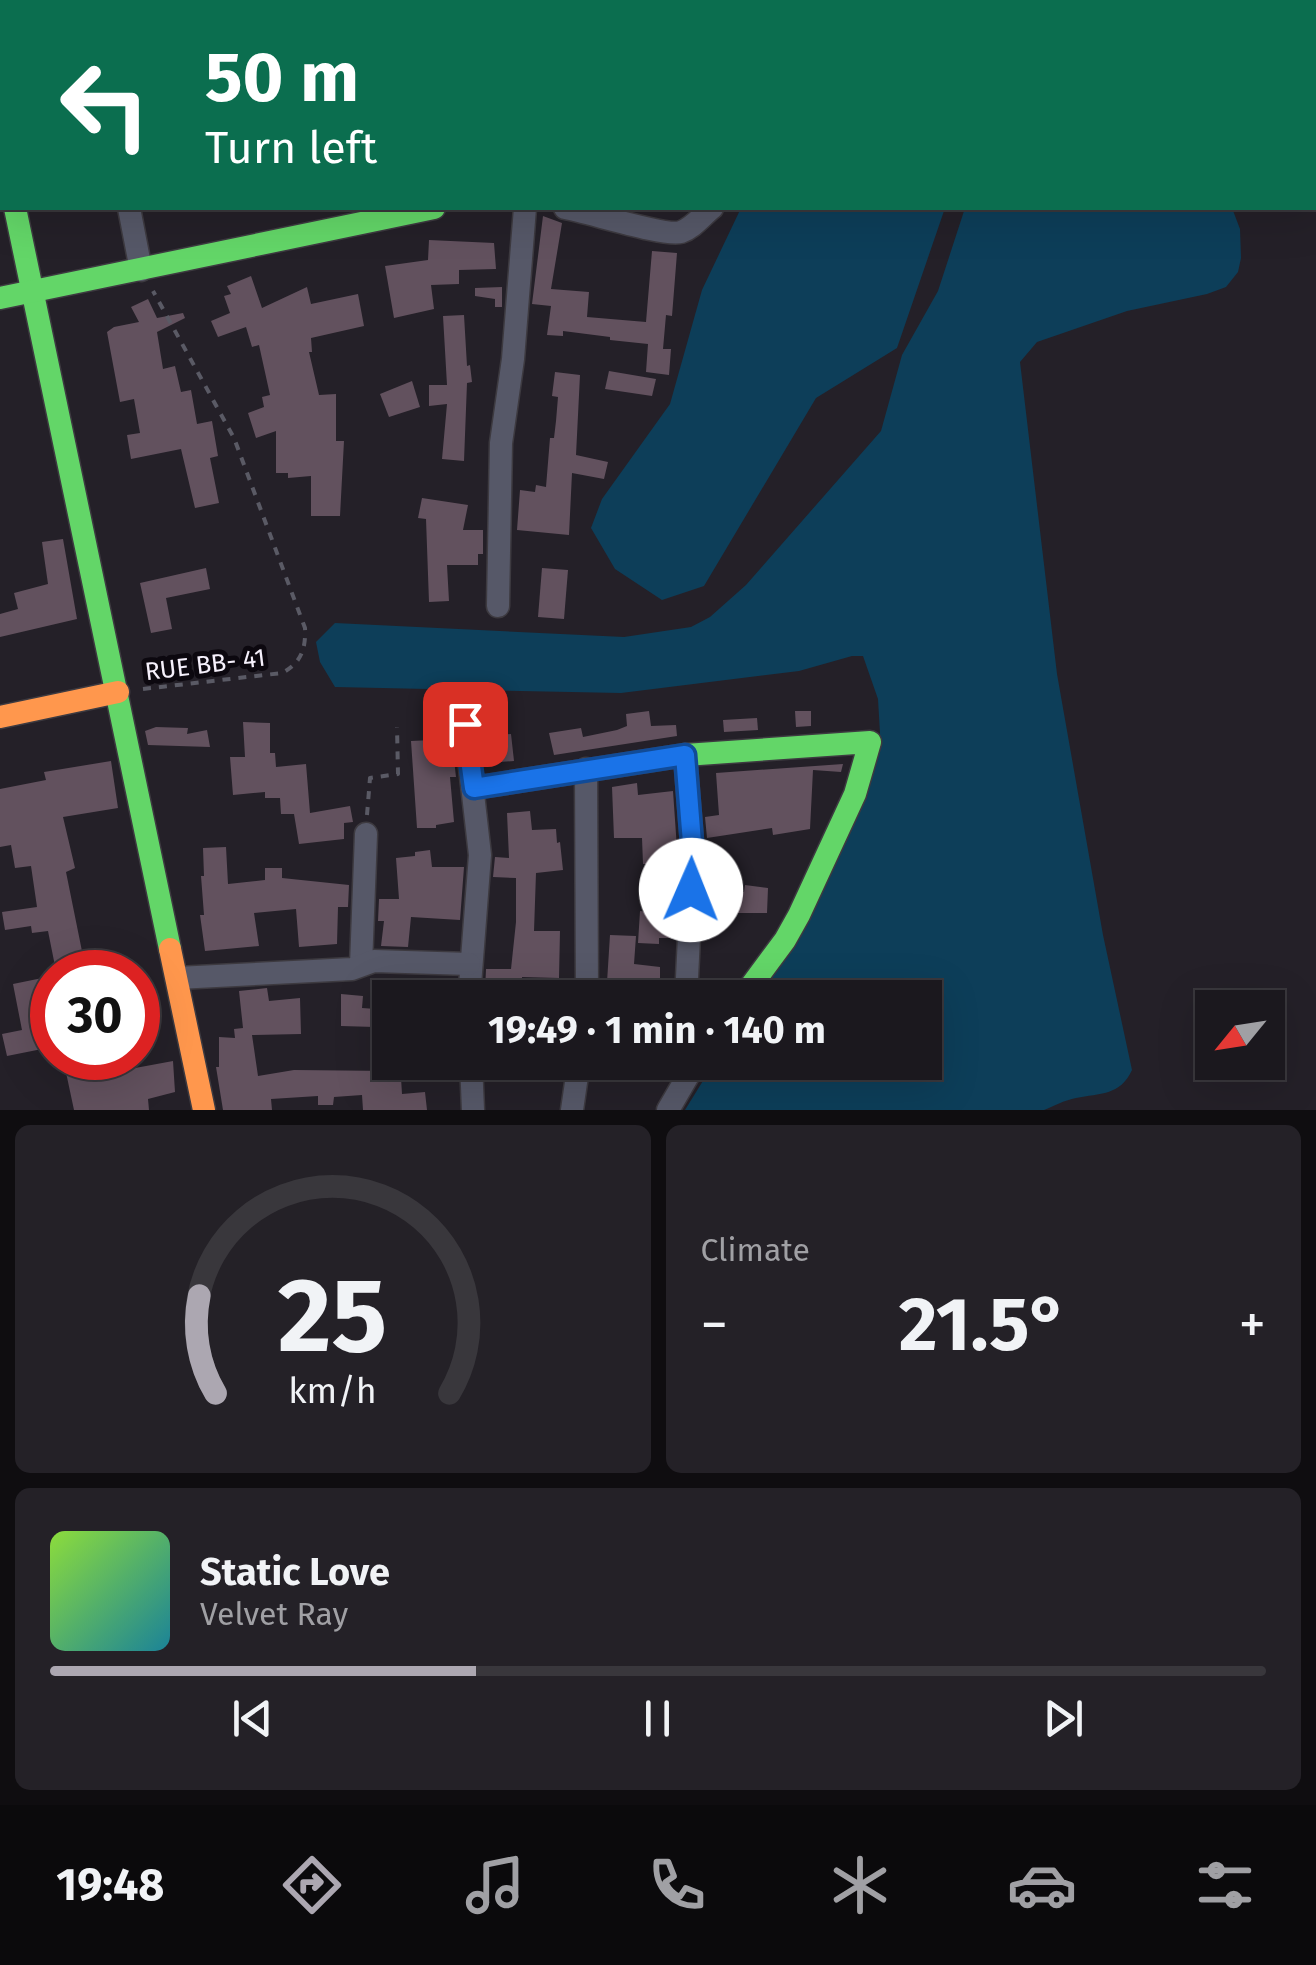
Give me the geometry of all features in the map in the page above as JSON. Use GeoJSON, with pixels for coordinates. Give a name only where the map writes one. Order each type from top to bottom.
{"type":"FeatureCollection","features":[{"type":"Feature","properties":{"kind":"street"},"geometry":{"type":"LineString","coordinates":[[316,0],[324,0]]}},
{"type":"Feature","properties":{"kind":"street"},"geometry":{"type":"LineString","coordinates":[[15,210],[204,1110]]}},
{"type":"Feature","properties":{"kind":"street"},"geometry":{"type":"LineString","coordinates":[[129,210],[141,270]]}},
{"type":"Feature","properties":{"kind":"street"},"geometry":{"type":"LineString","coordinates":[[0,298],[425,210]]}},
{"type":"Feature","properties":{"kind":"street"},"geometry":{"type":"LineString","coordinates":[[498,606],[501,443],[515,340],[525,210]]}},
{"type":"Feature","properties":{"kind":"street"},"geometry":{"type":"LineString","coordinates":[[577,210],[662,233],[678,233],[710,210]]}},
{"type":"Feature","properties":{"kind":"street"},"geometry":{"type":"LineString","coordinates":[[0,717],[118,692]]}},
{"type":"Feature","properties":{"kind":"street"},"geometry":{"type":"LineString","coordinates":[[465,724],[480,855],[469,980]]}},
{"type":"Feature","properties":{"kind":"street"},"geometry":{"type":"LineString","coordinates":[[474,788],[685,755],[868,740],[871,744],[855,794],[790,931],[755,980]]}},
{"type":"Feature","properties":{"kind":"street"},"geometry":{"type":"LineString","coordinates":[[685,755],[693,855],[687,980]]}},
{"type":"Feature","properties":{"kind":"street"},"geometry":{"type":"LineString","coordinates":[[586,769],[587,980]]}},
{"type":"Feature","properties":{"kind":"street"},"geometry":{"type":"LineString","coordinates":[[361,965],[366,834]]}},
{"type":"Feature","properties":{"kind":"street"},"geometry":{"type":"LineString","coordinates":[[177,978],[352,968],[374,961],[469,964]]}},
{"type":"Feature","properties":{"kind":"street"},"geometry":{"type":"LineString","coordinates":[[472,1080],[473,1110]]}},
{"type":"Feature","properties":{"kind":"street"},"geometry":{"type":"LineString","coordinates":[[572,1110],[576,1080]]}},
{"type":"Feature","properties":{"kind":"street"},"geometry":{"type":"LineString","coordinates":[[668,1110],[686,1080]]}},
{"type":"Feature","properties":{"kind":"path","name":"RUE BB- 41"},"geometry":{"type":"LineString","coordinates":[[118,692],[282,673],[295,666],[306,646],[305,628],[234,438],[141,270]]}},
{"type":"Feature","properties":{"kind":"path"},"geometry":{"type":"LineString","coordinates":[[366,834],[370,778],[398,774],[397,727]]}},
{"type":"Feature","properties":{"kind":"water"},"geometry":{"type":"Polygon","coordinates":[[[740,210],[944,210],[897,348],[816,398],[704,586],[662,600],[615,569],[591,528],[602,499],[670,404],[702,290],[740,210]]]}},
{"type":"Feature","properties":{"kind":"water"},"geometry":{"type":"Polygon","coordinates":[[[964,210],[1233,210],[1240,229],[1241,258],[1238,272],[1226,287],[1127,311],[1037,342],[1020,362],[1057,674],[1103,935],[1132,1070],[1115,1089],[1044,1110],[685,1110],[704,1080],[942,1080],[942,980],[763,980],[880,733],[878,699],[863,656],[799,671],[621,693],[335,687],[320,662],[316,642],[335,623],[624,637],[691,627],[710,617],[746,585],[881,431],[902,355],[938,291],[964,210]]]}},
{"type":"Feature","properties":{"kind":"building"},"geometry":{"type":"Polygon","coordinates":[[[543,216],[562,223],[551,289],[589,292],[587,317],[646,322],[652,251],[677,253],[672,316],[666,315],[663,349],[671,349],[669,375],[646,372],[648,344],[563,331],[563,336],[547,335],[551,306],[532,304],[543,216]]]}},
{"type":"Feature","properties":{"kind":"building"},"geometry":{"type":"Polygon","coordinates":[[[429,240],[494,243],[496,269],[459,270],[459,284],[431,285],[434,309],[394,318],[385,266],[428,260],[429,240]]]}},
{"type":"Feature","properties":{"kind":"building"},"geometry":{"type":"Polygon","coordinates":[[[251,276],[262,308],[307,287],[311,304],[358,294],[364,326],[311,338],[309,352],[319,395],[336,394],[336,441],[344,441],[340,516],[311,516],[311,476],[288,478],[288,473],[276,473],[276,431],[256,438],[248,413],[264,407],[262,397],[270,395],[259,345],[252,347],[246,327],[218,337],[211,321],[230,313],[224,296],[231,294],[227,286],[251,276]]]}},
{"type":"Feature","properties":{"kind":"building"},"geometry":{"type":"Polygon","coordinates":[[[502,287],[502,307],[495,307],[495,299],[475,296],[475,288],[502,287]]]}},
{"type":"Feature","properties":{"kind":"building"},"geometry":{"type":"Polygon","coordinates":[[[148,299],[157,318],[183,313],[185,318],[157,332],[163,369],[175,366],[181,392],[191,390],[197,424],[212,421],[218,456],[210,458],[219,503],[195,508],[181,449],[131,459],[127,435],[140,433],[134,399],[120,402],[107,332],[139,322],[131,307],[148,299]]]}},
{"type":"Feature","properties":{"kind":"building"},"geometry":{"type":"Polygon","coordinates":[[[464,315],[467,366],[470,365],[472,382],[467,383],[464,461],[442,459],[447,404],[429,406],[429,385],[447,385],[443,316],[464,315]]]}},
{"type":"Feature","properties":{"kind":"building"},"geometry":{"type":"Polygon","coordinates":[[[609,371],[656,379],[652,396],[605,389],[609,371]]]}},
{"type":"Feature","properties":{"kind":"building"},"geometry":{"type":"Polygon","coordinates":[[[555,372],[580,375],[576,455],[608,462],[604,479],[572,473],[569,535],[517,530],[520,490],[535,492],[536,485],[546,487],[558,397],[552,396],[555,372]]]}},
{"type":"Feature","properties":{"kind":"building"},"geometry":{"type":"Polygon","coordinates":[[[412,381],[420,407],[389,417],[380,394],[412,381]]]}},
{"type":"Feature","properties":{"kind":"building"},"geometry":{"type":"Polygon","coordinates":[[[422,498],[468,505],[463,530],[483,530],[483,554],[478,554],[478,565],[447,565],[449,601],[429,602],[426,519],[418,518],[422,498]]]}},
{"type":"Feature","properties":{"kind":"building"},"geometry":{"type":"Polygon","coordinates":[[[63,539],[77,619],[0,637],[0,614],[18,609],[14,593],[48,584],[42,542],[63,539]]]}},
{"type":"Feature","properties":{"kind":"building"},"geometry":{"type":"Polygon","coordinates":[[[206,568],[210,589],[166,598],[172,629],[151,633],[140,583],[206,568]]]}},
{"type":"Feature","properties":{"kind":"building"},"geometry":{"type":"Polygon","coordinates":[[[542,568],[568,570],[564,619],[538,617],[542,568]]]}},
{"type":"Feature","properties":{"kind":"building"},"geometry":{"type":"Polygon","coordinates":[[[649,711],[651,726],[676,725],[677,736],[554,755],[549,733],[581,728],[583,737],[617,730],[627,726],[626,714],[649,711]]]}},
{"type":"Feature","properties":{"kind":"building"},"geometry":{"type":"Polygon","coordinates":[[[795,711],[811,711],[811,726],[796,727],[795,711]]]}},
{"type":"Feature","properties":{"kind":"building"},"geometry":{"type":"Polygon","coordinates":[[[757,718],[758,730],[724,732],[723,720],[757,718]]]}},
{"type":"Feature","properties":{"kind":"building"},"geometry":{"type":"Polygon","coordinates":[[[243,722],[270,723],[270,753],[275,753],[276,767],[306,764],[310,813],[350,806],[353,822],[344,823],[344,839],[299,844],[294,814],[281,814],[280,798],[265,798],[265,792],[233,795],[230,757],[245,757],[243,722]]]}},
{"type":"Feature","properties":{"kind":"building"},"geometry":{"type":"Polygon","coordinates":[[[156,727],[188,728],[187,734],[207,730],[210,747],[148,745],[145,731],[156,727]]]}},
{"type":"Feature","properties":{"kind":"building"},"geometry":{"type":"Polygon","coordinates":[[[511,734],[514,761],[485,763],[482,741],[511,734]]]}},
{"type":"Feature","properties":{"kind":"building"},"geometry":{"type":"Polygon","coordinates":[[[411,741],[452,742],[456,777],[450,777],[454,822],[436,828],[417,828],[411,741]]]}},
{"type":"Feature","properties":{"kind":"building"},"geometry":{"type":"Polygon","coordinates":[[[111,761],[118,808],[63,817],[75,868],[66,872],[82,950],[52,950],[48,931],[32,933],[31,926],[5,930],[2,912],[37,907],[31,866],[15,868],[11,845],[0,847],[0,789],[46,780],[44,772],[111,761]]]}},
{"type":"Feature","properties":{"kind":"building"},"geometry":{"type":"Polygon","coordinates":[[[843,764],[841,772],[813,770],[810,829],[773,835],[772,828],[707,838],[705,817],[719,815],[716,773],[843,764]]]}},
{"type":"Feature","properties":{"kind":"building"},"geometry":{"type":"Polygon","coordinates":[[[637,783],[638,795],[673,791],[678,863],[673,863],[670,938],[659,938],[659,944],[638,943],[640,911],[649,912],[651,864],[643,864],[642,838],[614,838],[612,787],[637,783]]]}},
{"type":"Feature","properties":{"kind":"building"},"geometry":{"type":"Polygon","coordinates":[[[530,811],[532,830],[556,829],[563,870],[536,873],[534,931],[560,931],[559,978],[486,980],[486,969],[511,969],[516,878],[493,877],[495,857],[509,858],[507,813],[530,811]]]}},
{"type":"Feature","properties":{"kind":"building"},"geometry":{"type":"Polygon","coordinates":[[[226,847],[228,884],[265,880],[265,868],[282,868],[282,878],[349,885],[348,907],[338,907],[337,944],[299,947],[296,909],[254,913],[259,946],[205,951],[200,915],[204,915],[203,848],[226,847]]]}},
{"type":"Feature","properties":{"kind":"building"},"geometry":{"type":"Polygon","coordinates":[[[430,850],[432,867],[464,867],[460,920],[411,917],[408,947],[381,946],[384,921],[378,921],[379,899],[399,899],[396,858],[430,850]]]}},
{"type":"Feature","properties":{"kind":"building"},"geometry":{"type":"Polygon","coordinates":[[[745,885],[768,888],[767,913],[717,913],[716,892],[744,892],[745,885]]]}},
{"type":"Feature","properties":{"kind":"building"},"geometry":{"type":"Polygon","coordinates":[[[610,935],[636,936],[634,964],[660,967],[660,980],[607,980],[610,935]]]}},
{"type":"Feature","properties":{"kind":"building"},"geometry":{"type":"Polygon","coordinates":[[[30,981],[30,1051],[7,1056],[2,1034],[22,1030],[13,984],[30,981]]]}},
{"type":"Feature","properties":{"kind":"building"},"geometry":{"type":"Polygon","coordinates":[[[267,988],[269,1001],[300,998],[301,1034],[252,1035],[258,1076],[294,1070],[372,1071],[372,1080],[401,1080],[402,1094],[425,1092],[427,1110],[363,1110],[362,1095],[334,1097],[333,1105],[318,1105],[318,1096],[271,1099],[272,1110],[223,1110],[216,1067],[219,1037],[235,1038],[234,1029],[243,1028],[239,991],[267,988]]]}},
{"type":"Feature","properties":{"kind":"building"},"geometry":{"type":"Polygon","coordinates":[[[341,994],[363,996],[362,1008],[372,1009],[372,1027],[341,1026],[341,994]]]}},
{"type":"Feature","properties":{"kind":"building"},"geometry":{"type":"Polygon","coordinates":[[[173,1061],[175,1092],[148,1099],[149,1110],[74,1110],[68,1080],[160,1080],[160,1063],[173,1061]]]}},
{"type":"Feature","properties":{"kind":"traffic: fast"},"geometry":{"type":"LineString","coordinates":[[15,210],[170,949]]}},
{"type":"Feature","properties":{"kind":"traffic: fast"},"geometry":{"type":"LineString","coordinates":[[0,298],[424,210]]}},
{"type":"Feature","properties":{"kind":"traffic: fast"},"geometry":{"type":"LineString","coordinates":[[474,788],[685,755],[870,742],[855,794],[799,915],[755,980]]}},
{"type":"Feature","properties":{"kind":"traffic: slow"},"geometry":{"type":"LineString","coordinates":[[0,717],[118,692]]}},
{"type":"Feature","properties":{"kind":"traffic: slow"},"geometry":{"type":"LineString","coordinates":[[170,949],[204,1110]]}},
{"type":"Feature","properties":{"kind":"route"},"geometry":{"type":"LineString","coordinates":[[465,724],[474,788],[685,755],[693,855],[691,890]]}}]}
